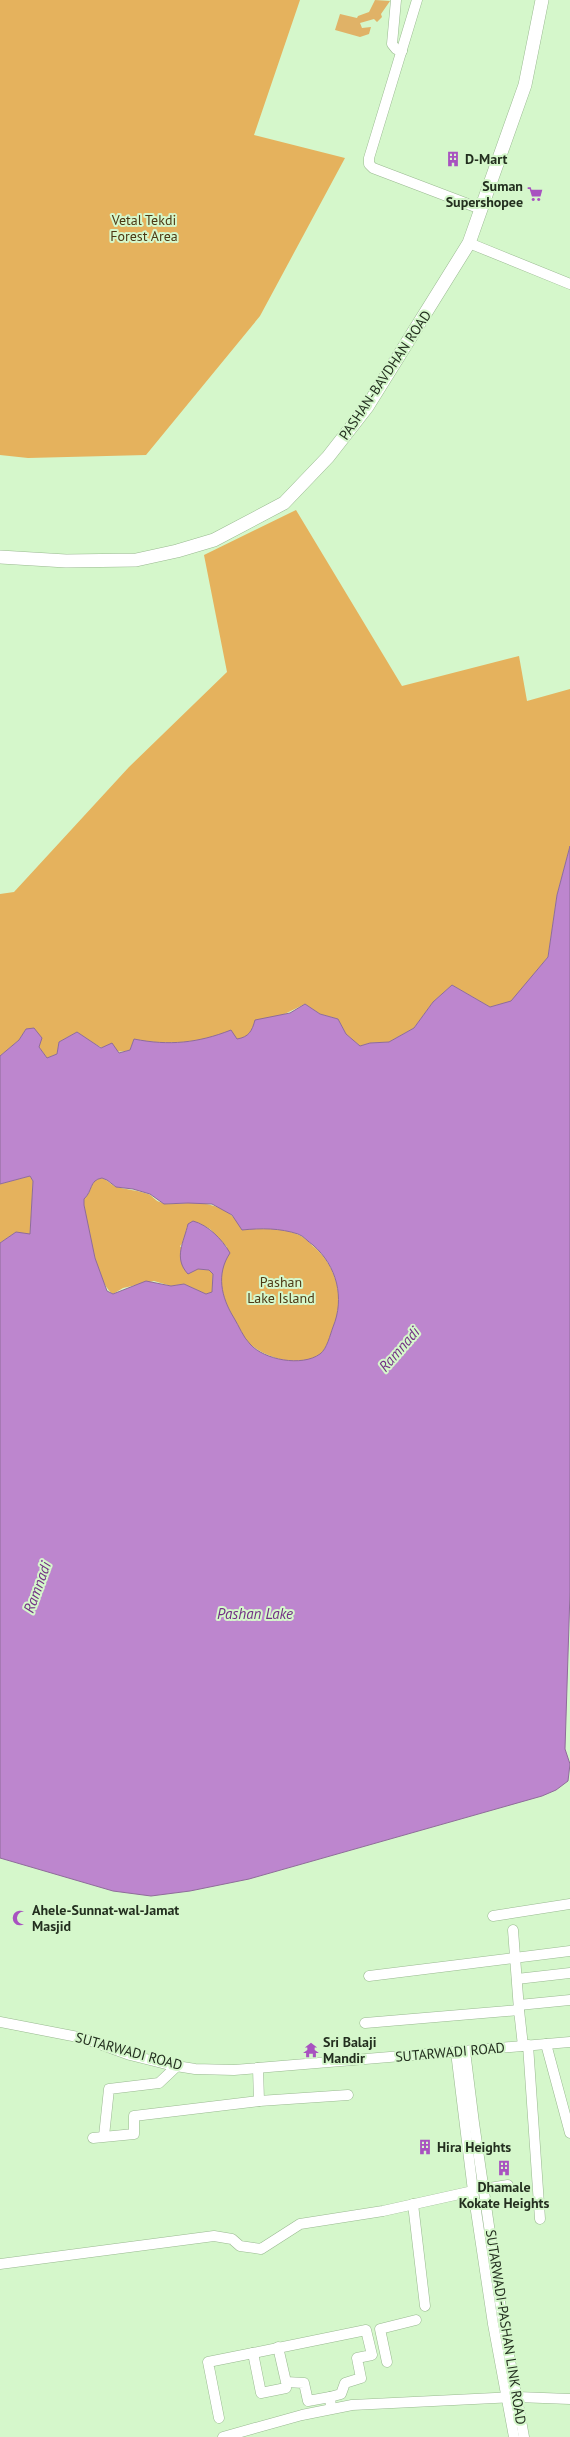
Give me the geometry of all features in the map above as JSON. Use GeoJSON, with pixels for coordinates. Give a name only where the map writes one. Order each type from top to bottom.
{"type":"FeatureCollection","features":[{"type":"Feature","properties":{"kind":"main road","name":"PASHAN-BAVDHAN ROAD"},"geometry":{"type":"LineString","coordinates":[[0,557],[66,562],[136,560],[177,552],[214,540],[284,503],[328,457],[367,407],[469,243],[524,85],[542,0]]}},
{"type":"Feature","properties":{"kind":"street"},"geometry":{"type":"LineString","coordinates":[[396,0],[392,44],[396,49],[402,51]]}},
{"type":"Feature","properties":{"kind":"street"},"geometry":{"type":"LineString","coordinates":[[417,0],[369,158],[369,164],[373,168],[482,209]]}},
{"type":"Feature","properties":{"kind":"street"},"geometry":{"type":"LineString","coordinates":[[469,243],[570,284]]}},
{"type":"Feature","properties":{"kind":"street"},"geometry":{"type":"LineString","coordinates":[[493,1916],[570,1904]]}},
{"type":"Feature","properties":{"kind":"street"},"geometry":{"type":"LineString","coordinates":[[513,1930],[519,2008],[525,2046],[540,2219]]}},
{"type":"Feature","properties":{"kind":"street"},"geometry":{"type":"LineString","coordinates":[[369,1976],[515,1956],[570,1951]]}},
{"type":"Feature","properties":{"kind":"street"},"geometry":{"type":"LineString","coordinates":[[517,1979],[570,1973]]}},
{"type":"Feature","properties":{"kind":"street"},"geometry":{"type":"LineString","coordinates":[[365,2023],[519,2008],[570,2000]]}},
{"type":"Feature","properties":{"kind":"street","name":"SUTARWADI ROAD"},"geometry":{"type":"LineString","coordinates":[[0,2022],[83,2038],[130,2054],[177,2066],[234,2070],[570,2042]]}},
{"type":"Feature","properties":{"kind":"street"},"geometry":{"type":"LineString","coordinates":[[546,2044],[570,2133]]}},
{"type":"Feature","properties":{"kind":"street","name":"SUTARWADI-PASHAN LINK ROAD"},"geometry":{"type":"LineString","coordinates":[[461,2052],[479,2194],[512,2397],[514,2437]]}},
{"type":"Feature","properties":{"kind":"street"},"geometry":{"type":"LineString","coordinates":[[104,2136],[108,2089],[159,2083],[177,2066]]}},
{"type":"Feature","properties":{"kind":"street"},"geometry":{"type":"LineString","coordinates":[[258,2068],[259,2102]]}},
{"type":"Feature","properties":{"kind":"street"},"geometry":{"type":"LineString","coordinates":[[93,2138],[134,2134],[134,2116],[259,2102],[348,2095]]}},
{"type":"Feature","properties":{"kind":"street"},"geometry":{"type":"LineString","coordinates":[[0,2264],[214,2236],[232,2239],[240,2246],[261,2248],[300,2224],[479,2194],[508,2186]]}},
{"type":"Feature","properties":{"kind":"street"},"geometry":{"type":"LineString","coordinates":[[413,2204],[424,2306]]}},
{"type":"Feature","properties":{"kind":"street"},"geometry":{"type":"LineString","coordinates":[[387,2362],[380,2328],[416,2320]]}},
{"type":"Feature","properties":{"kind":"street"},"geometry":{"type":"LineString","coordinates":[[219,2418],[208,2362],[278,2347],[366,2330],[372,2355],[357,2358],[361,2378],[345,2383],[341,2394],[308,2401],[304,2383],[286,2382],[278,2347]]}},
{"type":"Feature","properties":{"kind":"street"},"geometry":{"type":"LineString","coordinates":[[370,2346],[383,2343]]}},
{"type":"Feature","properties":{"kind":"street"},"geometry":{"type":"LineString","coordinates":[[253,2353],[261,2393],[286,2388]]}},
{"type":"Feature","properties":{"kind":"street"},"geometry":{"type":"LineString","coordinates":[[330,2397],[331,2408]]}},
{"type":"Feature","properties":{"kind":"street"},"geometry":{"type":"LineString","coordinates":[[223,2437],[331,2408],[352,2405],[512,2397],[570,2399]]}},
{"type":"Feature","properties":{"kind":"street","name":"SUTARWADI-PASHAN LINK ROAD"},"geometry":{"type":"LineString","coordinates":[[512,2397],[524,2437]]}},
{"type":"Feature","properties":{"kind":"shaded area"},"geometry":{"type":"Polygon","coordinates":[[[375,0],[390,1],[381,14],[382,17],[377,22],[374,19],[360,23],[362,28],[371,27],[369,34],[360,37],[335,30],[340,14],[357,18],[358,16],[369,12],[375,0]]]}},
{"type":"Feature","properties":{"kind":"green space","name":"Vetal Tekdi Forest Area"},"geometry":{"type":"Polygon","coordinates":[[[0,0],[300,0],[254,135],[345,158],[260,316],[146,455],[28,458],[0,455],[0,0]]]}},
{"type":"Feature","properties":{"kind":"green space"},"geometry":{"type":"Polygon","coordinates":[[[296,510],[402,686],[519,656],[527,701],[570,689],[570,846],[557,895],[548,957],[511,1002],[490,1007],[452,985],[433,1002],[414,1028],[389,1042],[370,1043],[360,1046],[346,1034],[338,1019],[320,1014],[305,1004],[252,1030],[246,1037],[237,1040],[231,1031],[195,1041],[171,1043],[134,1039],[130,1050],[115,1051],[102,1048],[77,1032],[59,1042],[57,1054],[47,1058],[26,1029],[19,1040],[0,1056],[0,894],[14,892],[129,767],[227,672],[204,555],[296,510]]]}},
{"type":"Feature","properties":{"kind":"green space"},"geometry":{"type":"Polygon","coordinates":[[[30,1176],[33,1181],[30,1235],[16,1232],[0,1243],[0,1184],[30,1176]]]}},
{"type":"Feature","properties":{"kind":"green space","name":"Pashan Lake Island"},"geometry":{"type":"Polygon","coordinates":[[[102,1178],[115,1186],[148,1194],[164,1203],[196,1203],[212,1205],[233,1216],[242,1230],[278,1229],[292,1232],[305,1238],[328,1263],[333,1273],[338,1294],[337,1317],[328,1342],[322,1353],[311,1359],[302,1361],[284,1360],[275,1358],[258,1350],[247,1341],[222,1292],[221,1276],[227,1247],[210,1229],[199,1223],[188,1224],[184,1242],[180,1246],[198,1269],[209,1270],[213,1274],[212,1292],[206,1294],[184,1284],[171,1286],[154,1281],[123,1288],[113,1294],[107,1288],[102,1279],[98,1267],[90,1239],[84,1205],[84,1199],[89,1193],[93,1183],[102,1178]]]}},
{"type":"Feature","properties":{"kind":"water","name":"Pashan Lake"},"geometry":{"type":"Polygon","coordinates":[[[570,846],[570,1592],[565,1749],[570,1764],[568,1781],[556,1790],[542,1796],[249,1879],[190,1891],[151,1896],[113,1891],[0,1858],[0,1243],[16,1232],[30,1234],[33,1181],[30,1176],[0,1184],[0,1056],[19,1040],[26,1029],[34,1028],[42,1038],[39,1047],[47,1058],[57,1054],[59,1042],[77,1032],[101,1048],[112,1043],[119,1053],[130,1050],[134,1039],[171,1043],[183,1042],[207,1038],[231,1030],[237,1039],[244,1037],[249,1033],[255,1020],[290,1013],[305,1004],[320,1014],[338,1019],[346,1034],[360,1046],[370,1043],[389,1042],[414,1028],[433,1002],[452,985],[490,1007],[511,1001],[548,957],[557,895],[570,846]],[[102,1178],[93,1183],[89,1193],[84,1199],[84,1205],[95,1258],[107,1291],[113,1294],[146,1281],[171,1286],[184,1284],[206,1294],[212,1292],[213,1274],[209,1270],[198,1269],[188,1274],[181,1262],[180,1256],[182,1244],[188,1224],[193,1221],[199,1223],[214,1233],[230,1253],[223,1269],[223,1294],[243,1335],[256,1350],[274,1358],[294,1361],[312,1358],[320,1354],[325,1349],[337,1316],[338,1294],[336,1283],[328,1263],[321,1253],[304,1238],[298,1234],[277,1230],[242,1230],[232,1215],[212,1204],[164,1204],[150,1194],[133,1189],[116,1187],[102,1178]]]}},
{"type":"Feature","properties":{"kind":"place","name":"D-Mart"},"geometry":{"type":"Point","coordinates":[453,159]}},
{"type":"Feature","properties":{"kind":"place","name":"Suman Supershopee"},"geometry":{"type":"Point","coordinates":[535,194]}},
{"type":"Feature","properties":{"kind":"place","name":"Ahele-Sunnat-wal-Jamat Masjid"},"geometry":{"type":"Point","coordinates":[20,1918]}},
{"type":"Feature","properties":{"kind":"place","name":"Sri Balaji Mandir"},"geometry":{"type":"Point","coordinates":[311,2050]}},
{"type":"Feature","properties":{"kind":"place","name":"Hira Heights"},"geometry":{"type":"Point","coordinates":[425,2147]}},
{"type":"Feature","properties":{"kind":"place","name":"Dhamale Kokate Heights"},"geometry":{"type":"Point","coordinates":[504,2168]}},
{"type":"Feature","properties":{"kind":"water label","name":"Ramnadi"},"geometry":{"type":"Point","coordinates":[399,1349]}},
{"type":"Feature","properties":{"kind":"water label","name":"Ramnadi"},"geometry":{"type":"Point","coordinates":[37,1587]}}]}
